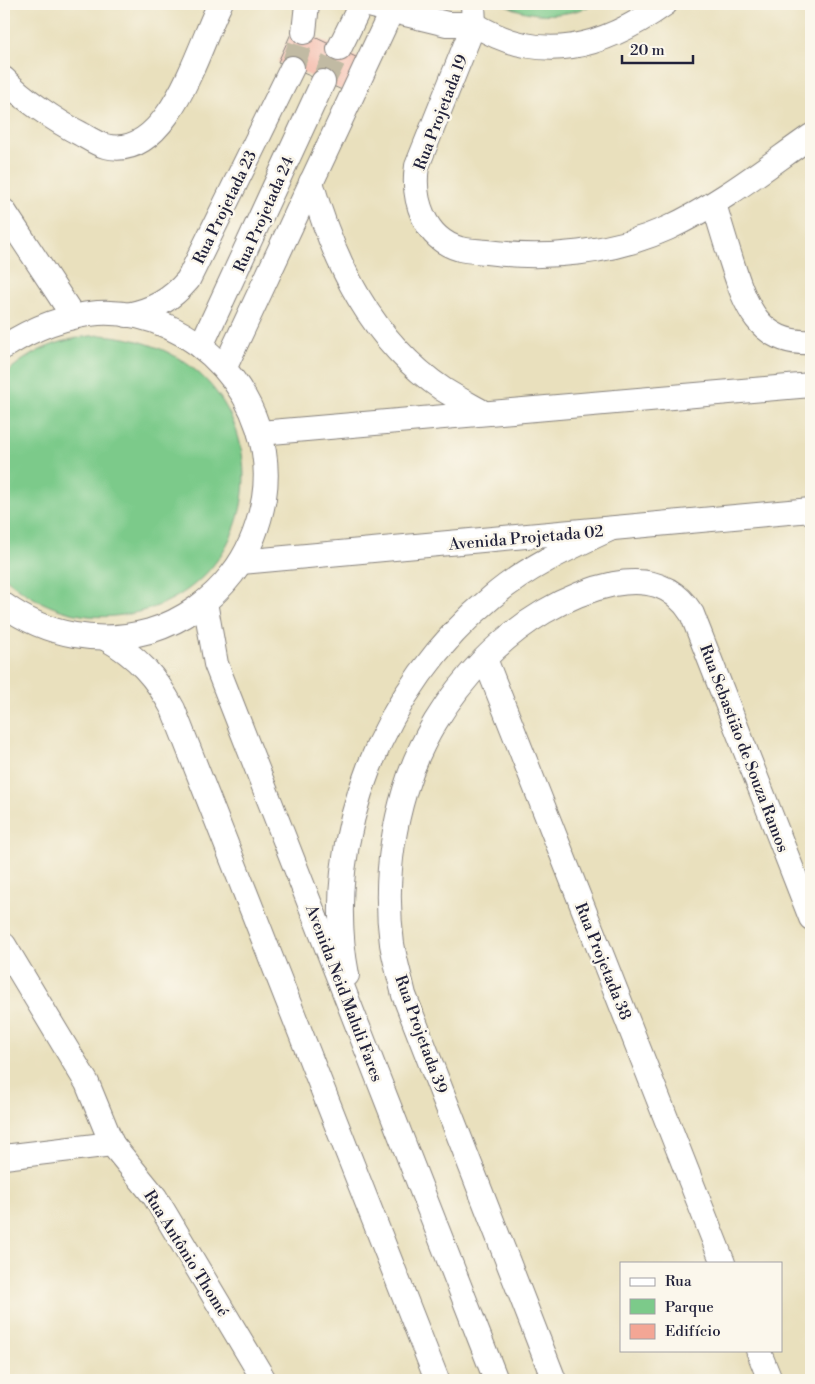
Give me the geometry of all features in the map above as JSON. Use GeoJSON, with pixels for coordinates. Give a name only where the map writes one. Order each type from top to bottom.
{"type":"FeatureCollection","features":[{"type":"Feature","properties":{"kind":"street"},"geometry":{"type":"LineString","coordinates":[[4,79],[63,125],[105,146],[134,143],[152,134],[174,106],[190,76],[220,4]]}},
{"type":"Feature","properties":{"kind":"street"},"geometry":{"type":"LineString","coordinates":[[304,32],[307,4]]}},
{"type":"Feature","properties":{"kind":"street"},"geometry":{"type":"LineString","coordinates":[[339,49],[361,4]]}},
{"type":"Feature","properties":{"kind":"street"},"geometry":{"type":"LineString","coordinates":[[365,4],[391,12],[448,24],[473,14],[494,36],[513,44],[555,49],[596,40],[649,15],[664,4]]}},
{"type":"Feature","properties":{"kind":"street"},"geometry":{"type":"LineString","coordinates":[[224,368],[391,12]]}},
{"type":"Feature","properties":{"kind":"street","name":"Rua Projetada 19"},"geometry":{"type":"LineString","coordinates":[[473,14],[417,166],[415,189],[420,211],[441,238],[460,249],[513,255],[565,254],[617,245],[658,231],[714,204],[811,136]]}},
{"type":"Feature","properties":{"kind":"street","name":"Rua Projetada 23"},"geometry":{"type":"LineString","coordinates":[[127,315],[155,307],[179,291],[188,280],[292,68]]}},
{"type":"Feature","properties":{"kind":"street","name":"Rua Projetada 24"},"geometry":{"type":"LineString","coordinates":[[201,346],[323,82]]}},
{"type":"Feature","properties":{"kind":"street"},"geometry":{"type":"LineString","coordinates":[[311,182],[330,242],[349,284],[375,323],[406,359],[443,389],[484,413]]}},
{"type":"Feature","properties":{"kind":"street"},"geometry":{"type":"LineString","coordinates":[[714,204],[742,295],[752,314],[776,334],[796,341],[811,342]]}},
{"type":"Feature","properties":{"kind":"street"},"geometry":{"type":"LineString","coordinates":[[4,211],[73,316]]}},
{"type":"Feature","properties":{"kind":"street"},"geometry":{"type":"LineString","coordinates":[[4,347],[47,323],[73,316],[100,313],[127,315],[153,321],[178,331],[201,346],[224,368],[251,408],[260,433],[266,459],[266,486],[262,513],[254,538],[241,562],[225,584],[205,602],[183,617],[158,628],[132,636],[78,637],[52,631],[27,620],[4,606]]}},
{"type":"Feature","properties":{"kind":"street"},"geometry":{"type":"LineString","coordinates":[[260,433],[811,385]]}},
{"type":"Feature","properties":{"kind":"street","name":"Avenida Projetada 02"},"geometry":{"type":"LineString","coordinates":[[241,562],[811,510]]}},
{"type":"Feature","properties":{"kind":"street"},"geometry":{"type":"LineString","coordinates":[[356,1023],[344,957],[343,880],[352,823],[372,758],[403,698],[444,644],[492,596],[548,558],[610,529]]}},
{"type":"Feature","properties":{"kind":"street","name":"Rua Projetada 39"},"geometry":{"type":"LineString","coordinates":[[554,1380],[404,995],[392,944],[388,892],[393,840],[405,789],[426,741],[453,696],[485,659],[511,634],[537,614],[565,599],[596,588],[628,582],[647,582],[665,587]]}},
{"type":"Feature","properties":{"kind":"street","name":"Rua Sebastião de Souza Ramos"},"geometry":{"type":"LineString","coordinates":[[665,587],[680,598],[692,614],[811,918]]}},
{"type":"Feature","properties":{"kind":"street","name":"Avenida Neid Maluli Fares"},"geometry":{"type":"LineString","coordinates":[[205,602],[216,664],[496,1380]]}},
{"type":"Feature","properties":{"kind":"street"},"geometry":{"type":"LineString","coordinates":[[105,638],[139,660],[152,675],[173,709],[436,1380]]}},
{"type":"Feature","properties":{"kind":"street","name":"Rua Projetada 38"},"geometry":{"type":"LineString","coordinates":[[485,659],[724,1262]]}},
{"type":"Feature","properties":{"kind":"street","name":"Rua Antônio Thomé"},"geometry":{"type":"LineString","coordinates":[[4,945],[87,1083],[112,1144],[155,1197],[264,1380]]}},
{"type":"Feature","properties":{"kind":"street"},"geometry":{"type":"LineString","coordinates":[[4,1157],[112,1144]]}},
{"type":"Feature","properties":{"kind":"street"},"geometry":{"type":"LineString","coordinates":[[759,1352],[770,1380]]}},
{"type":"Feature","properties":{"kind":"green space"},"geometry":{"type":"Polygon","coordinates":[[[504,4],[595,4],[573,12],[538,14],[515,9],[504,4]]]}},
{"type":"Feature","properties":{"kind":"green space"},"geometry":{"type":"Polygon","coordinates":[[[100,335],[163,350],[208,382],[234,425],[244,474],[236,523],[212,567],[171,600],[114,616],[99,617],[69,613],[55,608],[29,595],[4,577],[4,375],[26,358],[49,346],[73,339],[100,335]]]}},
{"type":"Feature","properties":{"kind":"building"},"geometry":{"type":"Polygon","coordinates":[[[294,27],[364,61],[349,93],[278,62],[294,27]]]}},
{"type":"Feature","properties":{"kind":"tunnel"},"geometry":{"type":"LineString","coordinates":[[292,68],[304,32]]}},
{"type":"Feature","properties":{"kind":"tunnel"},"geometry":{"type":"LineString","coordinates":[[323,82],[339,49]]}}]}
